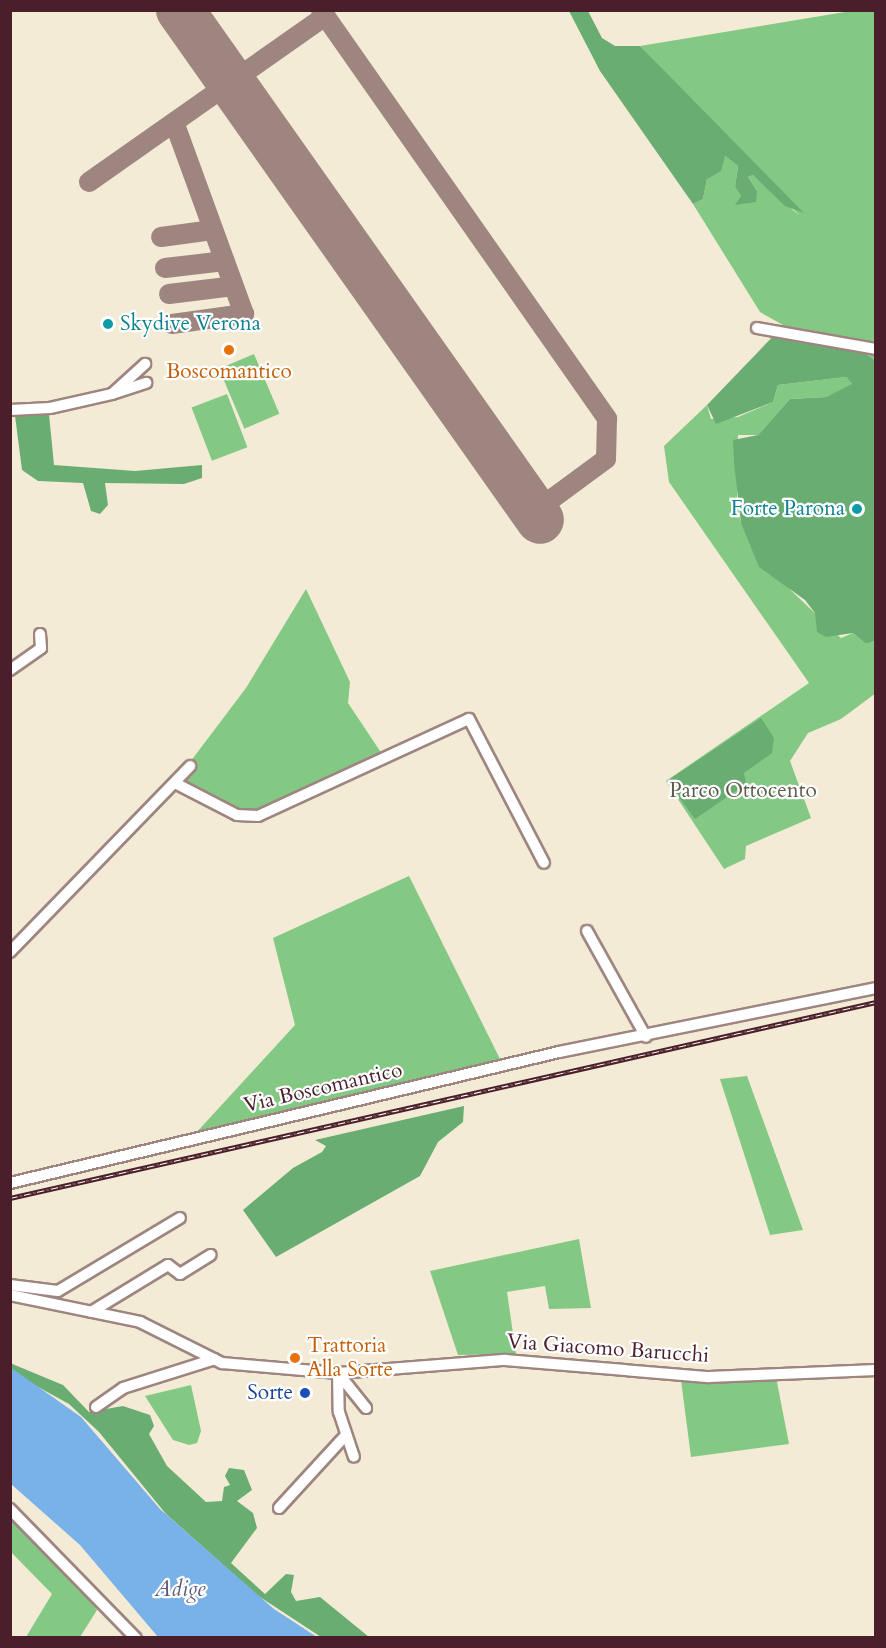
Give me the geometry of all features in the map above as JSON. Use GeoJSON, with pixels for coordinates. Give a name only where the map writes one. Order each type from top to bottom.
{"type":"FeatureCollection","features":[{"type":"Feature","properties":{"kind":"street"},"geometry":{"type":"LineString","coordinates":[[757,328],[876,349]]}},
{"type":"Feature","properties":{"kind":"street"},"geometry":{"type":"LineString","coordinates":[[112,394],[145,364]]}},
{"type":"Feature","properties":{"kind":"street"},"geometry":{"type":"LineString","coordinates":[[10,410],[112,394],[146,383]]}},
{"type":"Feature","properties":{"kind":"street"},"geometry":{"type":"LineString","coordinates":[[10,670],[41,648],[40,634]]}},
{"type":"Feature","properties":{"kind":"street"},"geometry":{"type":"LineString","coordinates":[[175,783],[237,815],[258,816],[469,719],[544,863]]}},
{"type":"Feature","properties":{"kind":"street"},"geometry":{"type":"LineString","coordinates":[[10,952],[190,766]]}},
{"type":"Feature","properties":{"kind":"street"},"geometry":{"type":"LineString","coordinates":[[587,931],[646,1037]]}},
{"type":"Feature","properties":{"kind":"street","name":"Via Boscomantico"},"geometry":{"type":"LineString","coordinates":[[10,1183],[548,1054],[646,1037],[876,988]]}},
{"type":"Feature","properties":{"kind":"street"},"geometry":{"type":"LineString","coordinates":[[10,1285],[58,1291],[180,1218]]}},
{"type":"Feature","properties":{"kind":"street"},"geometry":{"type":"LineString","coordinates":[[91,1312],[168,1265],[180,1274],[211,1255]]}},
{"type":"Feature","properties":{"kind":"street","name":"Via Giacomo Barucchi"},"geometry":{"type":"LineString","coordinates":[[10,1295],[140,1322],[215,1359],[338,1373],[505,1360],[709,1377],[876,1370]]}},
{"type":"Feature","properties":{"kind":"street","name":"Via Giacomo Barucchi"},"geometry":{"type":"LineString","coordinates":[[96,1407],[123,1388],[215,1359]]}},
{"type":"Feature","properties":{"kind":"street"},"geometry":{"type":"LineString","coordinates":[[338,1373],[366,1408]]}},
{"type":"Feature","properties":{"kind":"street"},"geometry":{"type":"LineString","coordinates":[[338,1373],[346,1435],[354,1457]]}},
{"type":"Feature","properties":{"kind":"street"},"geometry":{"type":"LineString","coordinates":[[279,1508],[346,1435]]}},
{"type":"Feature","properties":{"kind":"street"},"geometry":{"type":"LineString","coordinates":[[10,1509],[136,1638]]}},
{"type":"Feature","properties":{"kind":"green space"},"geometry":{"type":"Polygon","coordinates":[[[569,11],[588,11],[602,38],[615,46],[640,46],[804,213],[785,206],[753,175],[748,177],[757,191],[756,202],[735,205],[741,196],[735,187],[738,166],[725,156],[721,171],[707,179],[703,199],[693,204],[600,71],[569,11]]]}},
{"type":"Feature","properties":{"kind":"green space"},"geometry":{"type":"Polygon","coordinates":[[[851,11],[875,11],[875,361],[780,329],[783,325],[760,312],[693,204],[703,199],[707,179],[725,156],[738,166],[735,187],[741,196],[757,191],[748,177],[753,175],[799,215],[640,46],[851,11]]]}},
{"type":"Feature","properties":{"kind":"green space"},"geometry":{"type":"Polygon","coordinates":[[[780,329],[821,346],[858,348],[875,361],[875,641],[866,644],[853,633],[826,637],[817,632],[815,613],[805,600],[759,567],[741,523],[734,463],[733,440],[758,435],[790,399],[826,397],[852,384],[846,377],[778,385],[773,402],[716,424],[707,405],[780,329]]]}},
{"type":"Feature","properties":{"kind":"green space"},"geometry":{"type":"Polygon","coordinates":[[[254,354],[279,414],[244,429],[219,369],[254,354]]]}},
{"type":"Feature","properties":{"kind":"green space","name":"Parco Ottocento"},"geometry":{"type":"Polygon","coordinates":[[[846,377],[853,385],[826,397],[790,399],[758,435],[738,435],[737,503],[741,523],[778,578],[841,638],[853,633],[866,644],[875,641],[876,693],[841,719],[808,733],[790,761],[811,818],[746,846],[745,859],[724,869],[666,781],[809,683],[669,482],[664,446],[707,405],[711,419],[738,417],[773,402],[778,385],[846,377]]]}},
{"type":"Feature","properties":{"kind":"green space"},"geometry":{"type":"Polygon","coordinates":[[[227,394],[247,447],[212,461],[192,408],[227,394]]]}},
{"type":"Feature","properties":{"kind":"green space"},"geometry":{"type":"Polygon","coordinates":[[[48,404],[54,465],[135,471],[202,465],[202,478],[184,484],[105,483],[108,505],[100,514],[91,511],[83,483],[38,481],[22,470],[14,408],[48,404]]]}},
{"type":"Feature","properties":{"kind":"green space"},"geometry":{"type":"Polygon","coordinates":[[[306,589],[350,682],[348,703],[382,754],[256,814],[235,810],[175,782],[246,688],[306,589]]]}},
{"type":"Feature","properties":{"kind":"green space"},"geometry":{"type":"Polygon","coordinates":[[[761,718],[774,738],[772,753],[744,773],[746,784],[695,819],[667,781],[761,718]]]}},
{"type":"Feature","properties":{"kind":"green space"},"geometry":{"type":"Polygon","coordinates":[[[409,876],[501,1061],[195,1134],[295,1025],[273,938],[409,876]]]}},
{"type":"Feature","properties":{"kind":"green space"},"geometry":{"type":"Polygon","coordinates":[[[747,1076],[803,1230],[770,1235],[720,1079],[747,1076]]]}},
{"type":"Feature","properties":{"kind":"green space"},"geometry":{"type":"Polygon","coordinates":[[[464,1106],[463,1122],[438,1142],[420,1176],[276,1257],[243,1210],[293,1168],[322,1152],[326,1146],[315,1140],[464,1106]]]}},
{"type":"Feature","properties":{"kind":"green space"},"geometry":{"type":"Polygon","coordinates":[[[579,1239],[591,1308],[549,1309],[545,1286],[507,1292],[516,1354],[458,1355],[430,1271],[579,1239]]]}},
{"type":"Feature","properties":{"kind":"green space"},"geometry":{"type":"Polygon","coordinates":[[[10,1363],[63,1385],[89,1412],[123,1406],[150,1415],[154,1426],[149,1434],[167,1466],[206,1502],[222,1501],[224,1487],[230,1485],[225,1476],[229,1468],[244,1470],[252,1490],[237,1501],[253,1513],[257,1528],[231,1563],[265,1594],[286,1574],[294,1575],[291,1592],[296,1601],[320,1597],[369,1637],[321,1637],[257,1595],[166,1514],[99,1432],[69,1404],[11,1372],[10,1363]]]}},
{"type":"Feature","properties":{"kind":"green space"},"geometry":{"type":"Polygon","coordinates":[[[776,1377],[789,1444],[691,1457],[681,1380],[776,1377]]]}},
{"type":"Feature","properties":{"kind":"green space"},"geometry":{"type":"Polygon","coordinates":[[[191,1385],[201,1431],[197,1443],[189,1445],[173,1440],[145,1396],[191,1385]]]}},
{"type":"Feature","properties":{"kind":"green space"},"geometry":{"type":"Polygon","coordinates":[[[10,1518],[53,1557],[97,1610],[80,1637],[26,1637],[52,1594],[11,1552],[10,1518]]]}},
{"type":"Feature","properties":{"kind":"water","name":"Adige"},"geometry":{"type":"Polygon","coordinates":[[[10,1367],[81,1417],[160,1509],[274,1609],[317,1637],[158,1637],[80,1545],[11,1484],[10,1367]]]}},
{"type":"Feature","properties":{"kind":"taxiway"},"geometry":{"type":"LineString","coordinates":[[321,10],[607,419],[606,459],[534,512]]}},
{"type":"Feature","properties":{"kind":"taxiway"},"geometry":{"type":"LineString","coordinates":[[89,182],[325,16]]}},
{"type":"Feature","properties":{"kind":"taxiway"},"geometry":{"type":"LineString","coordinates":[[172,324],[244,314],[174,122]]}},
{"type":"Feature","properties":{"kind":"taxiway"},"geometry":{"type":"LineString","coordinates":[[161,237],[213,230]]}},
{"type":"Feature","properties":{"kind":"taxiway"},"geometry":{"type":"LineString","coordinates":[[165,268],[225,261]]}},
{"type":"Feature","properties":{"kind":"taxiway"},"geometry":{"type":"LineString","coordinates":[[169,294],[234,286]]}},
{"type":"Feature","properties":{"kind":"runway"},"geometry":{"type":"LineString","coordinates":[[180,10],[540,520]]}},
{"type":"Feature","properties":{"kind":"railway"},"geometry":{"type":"LineString","coordinates":[[10,1198],[876,1002]]}},
{"type":"Feature","properties":{"kind":"place","name":"Skydive Verona"},"geometry":{"type":"Point","coordinates":[108,324]}},
{"type":"Feature","properties":{"kind":"place","name":"Boscomantico"},"geometry":{"type":"Point","coordinates":[229,350]}},
{"type":"Feature","properties":{"kind":"place","name":"Forte Parona"},"geometry":{"type":"Point","coordinates":[857,509]}},
{"type":"Feature","properties":{"kind":"place","name":"Trattoria Alla Sorte"},"geometry":{"type":"Point","coordinates":[295,1358]}},
{"type":"Feature","properties":{"kind":"place","name":"Sorte"},"geometry":{"type":"Point","coordinates":[305,1393]}}]}
